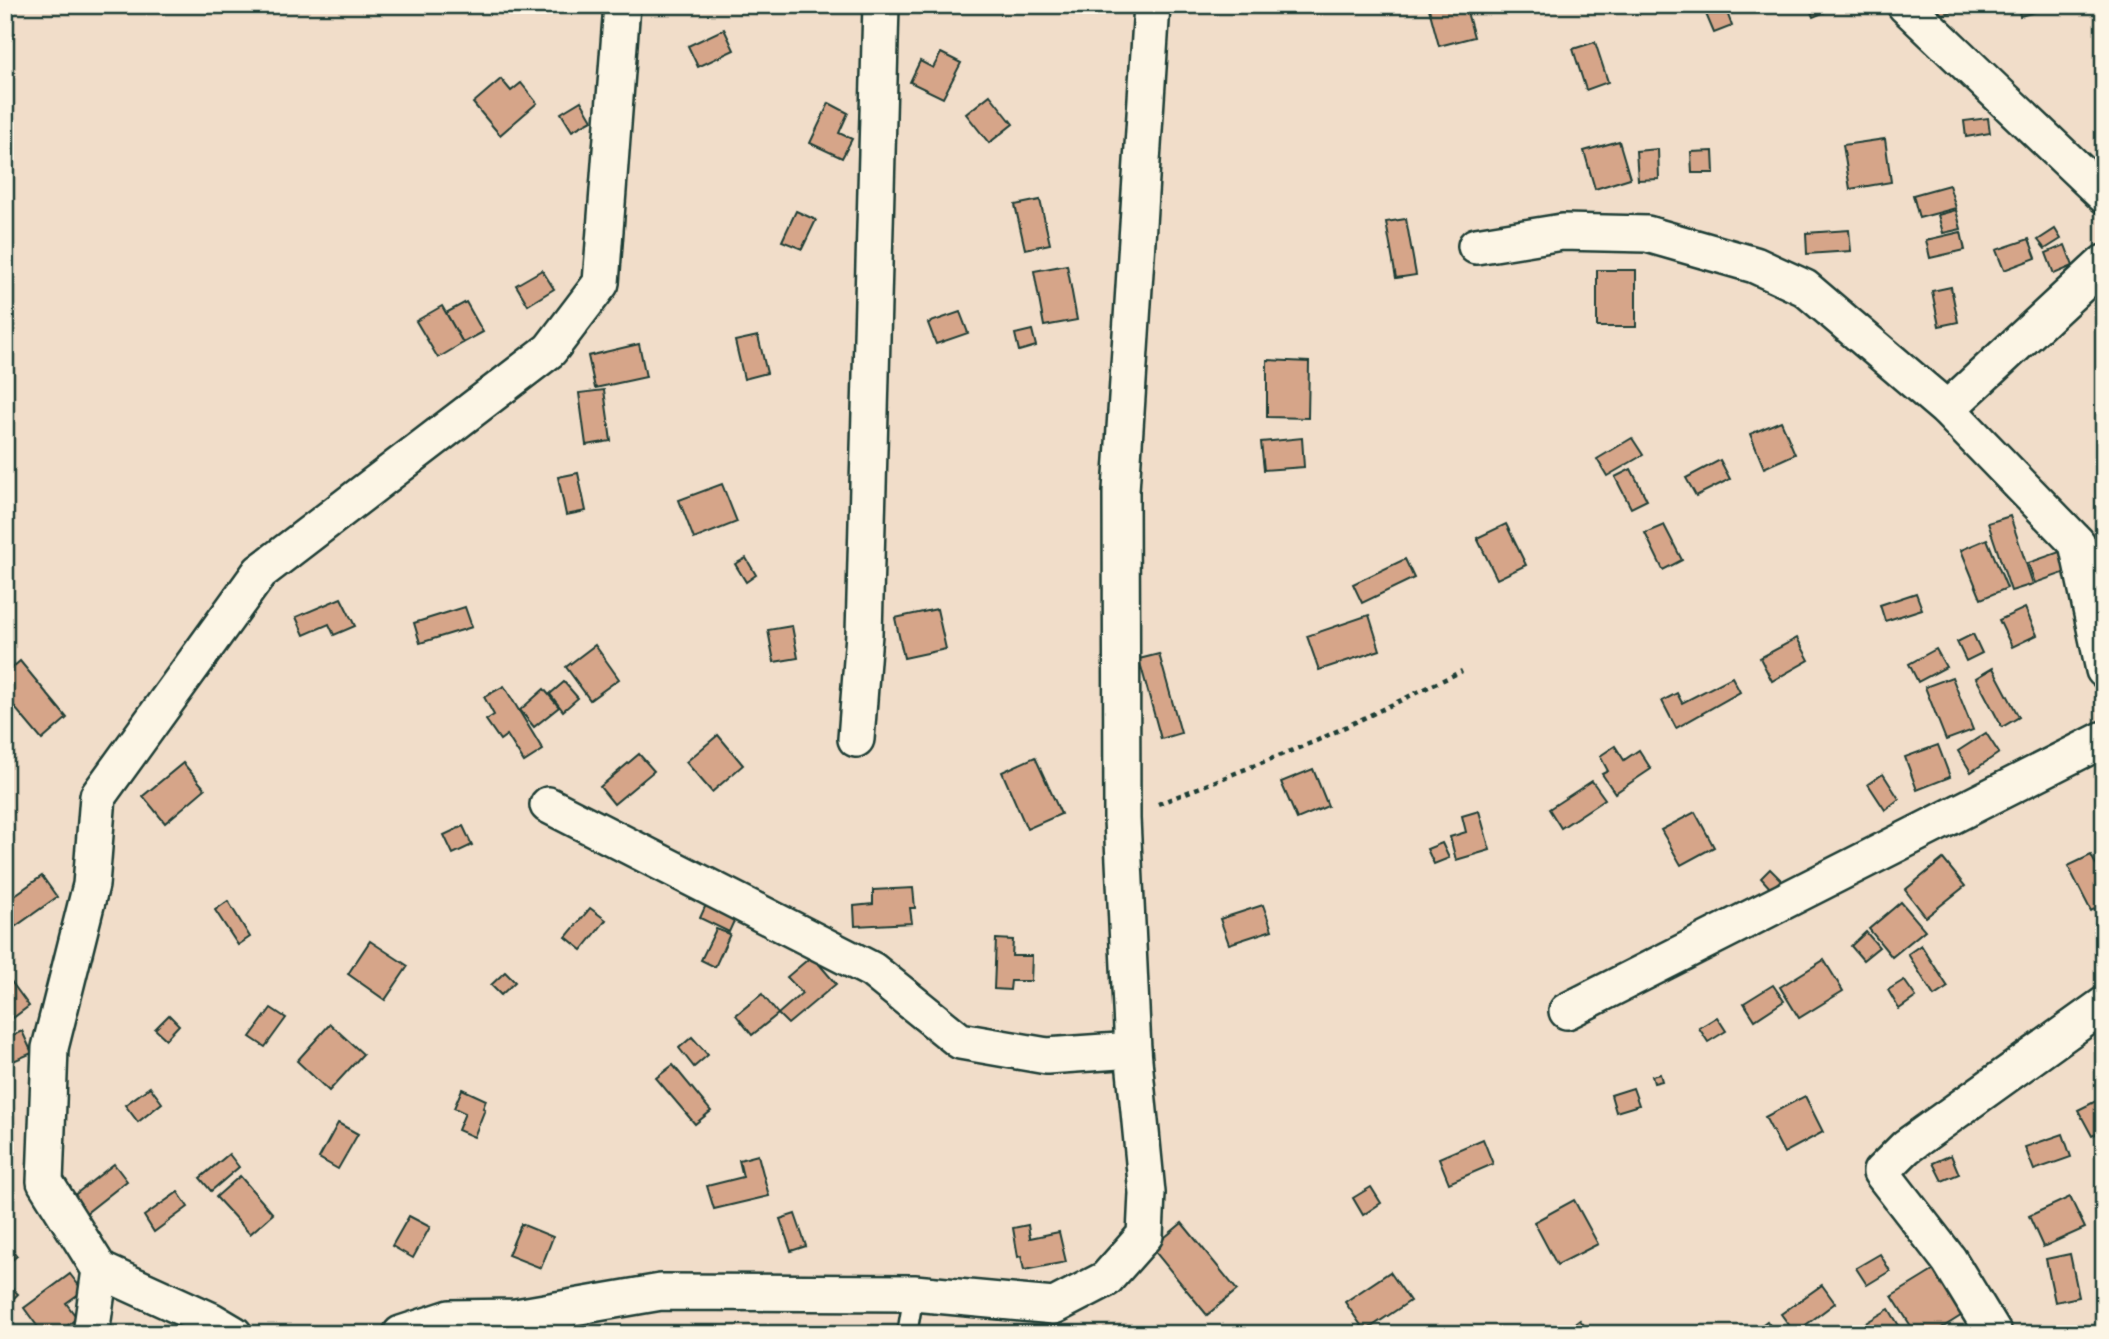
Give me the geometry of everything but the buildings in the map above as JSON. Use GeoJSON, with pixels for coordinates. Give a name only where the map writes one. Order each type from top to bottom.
{"type":"FeatureCollection","features":[{"type":"Feature","properties":{"kind":"street"},"geometry":{"type":"LineString","coordinates":[[234,1334],[212,1321],[100,1270],[45,1182],[50,1048],[91,886],[98,796],[260,572],[550,350],[601,283],[622,5]]}},
{"type":"Feature","properties":{"kind":"street"},"geometry":{"type":"LineString","coordinates":[[856,739],[864,620],[881,5]]}},
{"type":"Feature","properties":{"kind":"street"},"geometry":{"type":"LineString","coordinates":[[401,1334],[450,1318],[516,1317],[661,1292],[914,1293],[1054,1306],[1106,1279],[1145,1235],[1147,1193],[1133,1051],[1122,819],[1121,491],[1152,5]]}},
{"type":"Feature","properties":{"kind":"street"},"geometry":{"type":"LineString","coordinates":[[1905,5],[2104,195]]}},
{"type":"Feature","properties":{"kind":"street"},"geometry":{"type":"LineString","coordinates":[[1476,246],[1562,232],[1647,234],[1755,265],[1805,288],[1947,409],[2077,543],[2104,670]]}},
{"type":"Feature","properties":{"kind":"street"},"geometry":{"type":"LineString","coordinates":[[1947,409],[2104,263]]}},
{"type":"Feature","properties":{"kind":"street"},"geometry":{"type":"LineString","coordinates":[[1567,1011],[2104,739]]}},
{"type":"Feature","properties":{"kind":"street"},"geometry":{"type":"LineString","coordinates":[[548,805],[872,970],[960,1041],[1047,1056],[1133,1051]]}},
{"type":"Feature","properties":{"kind":"street"},"geometry":{"type":"LineString","coordinates":[[1994,1334],[1949,1259],[1881,1172],[1906,1147],[2104,1005]]}},
{"type":"Feature","properties":{"kind":"street"},"geometry":{"type":"LineString","coordinates":[[91,1334],[100,1270]]}},
{"type":"Feature","properties":{"kind":"lane"},"geometry":{"type":"LineString","coordinates":[[907,1334],[914,1293]]}},
{"type":"Feature","properties":{"kind":"path"},"geometry":{"type":"LineString","coordinates":[[1122,819],[1316,741],[1462,671]]}}]}
